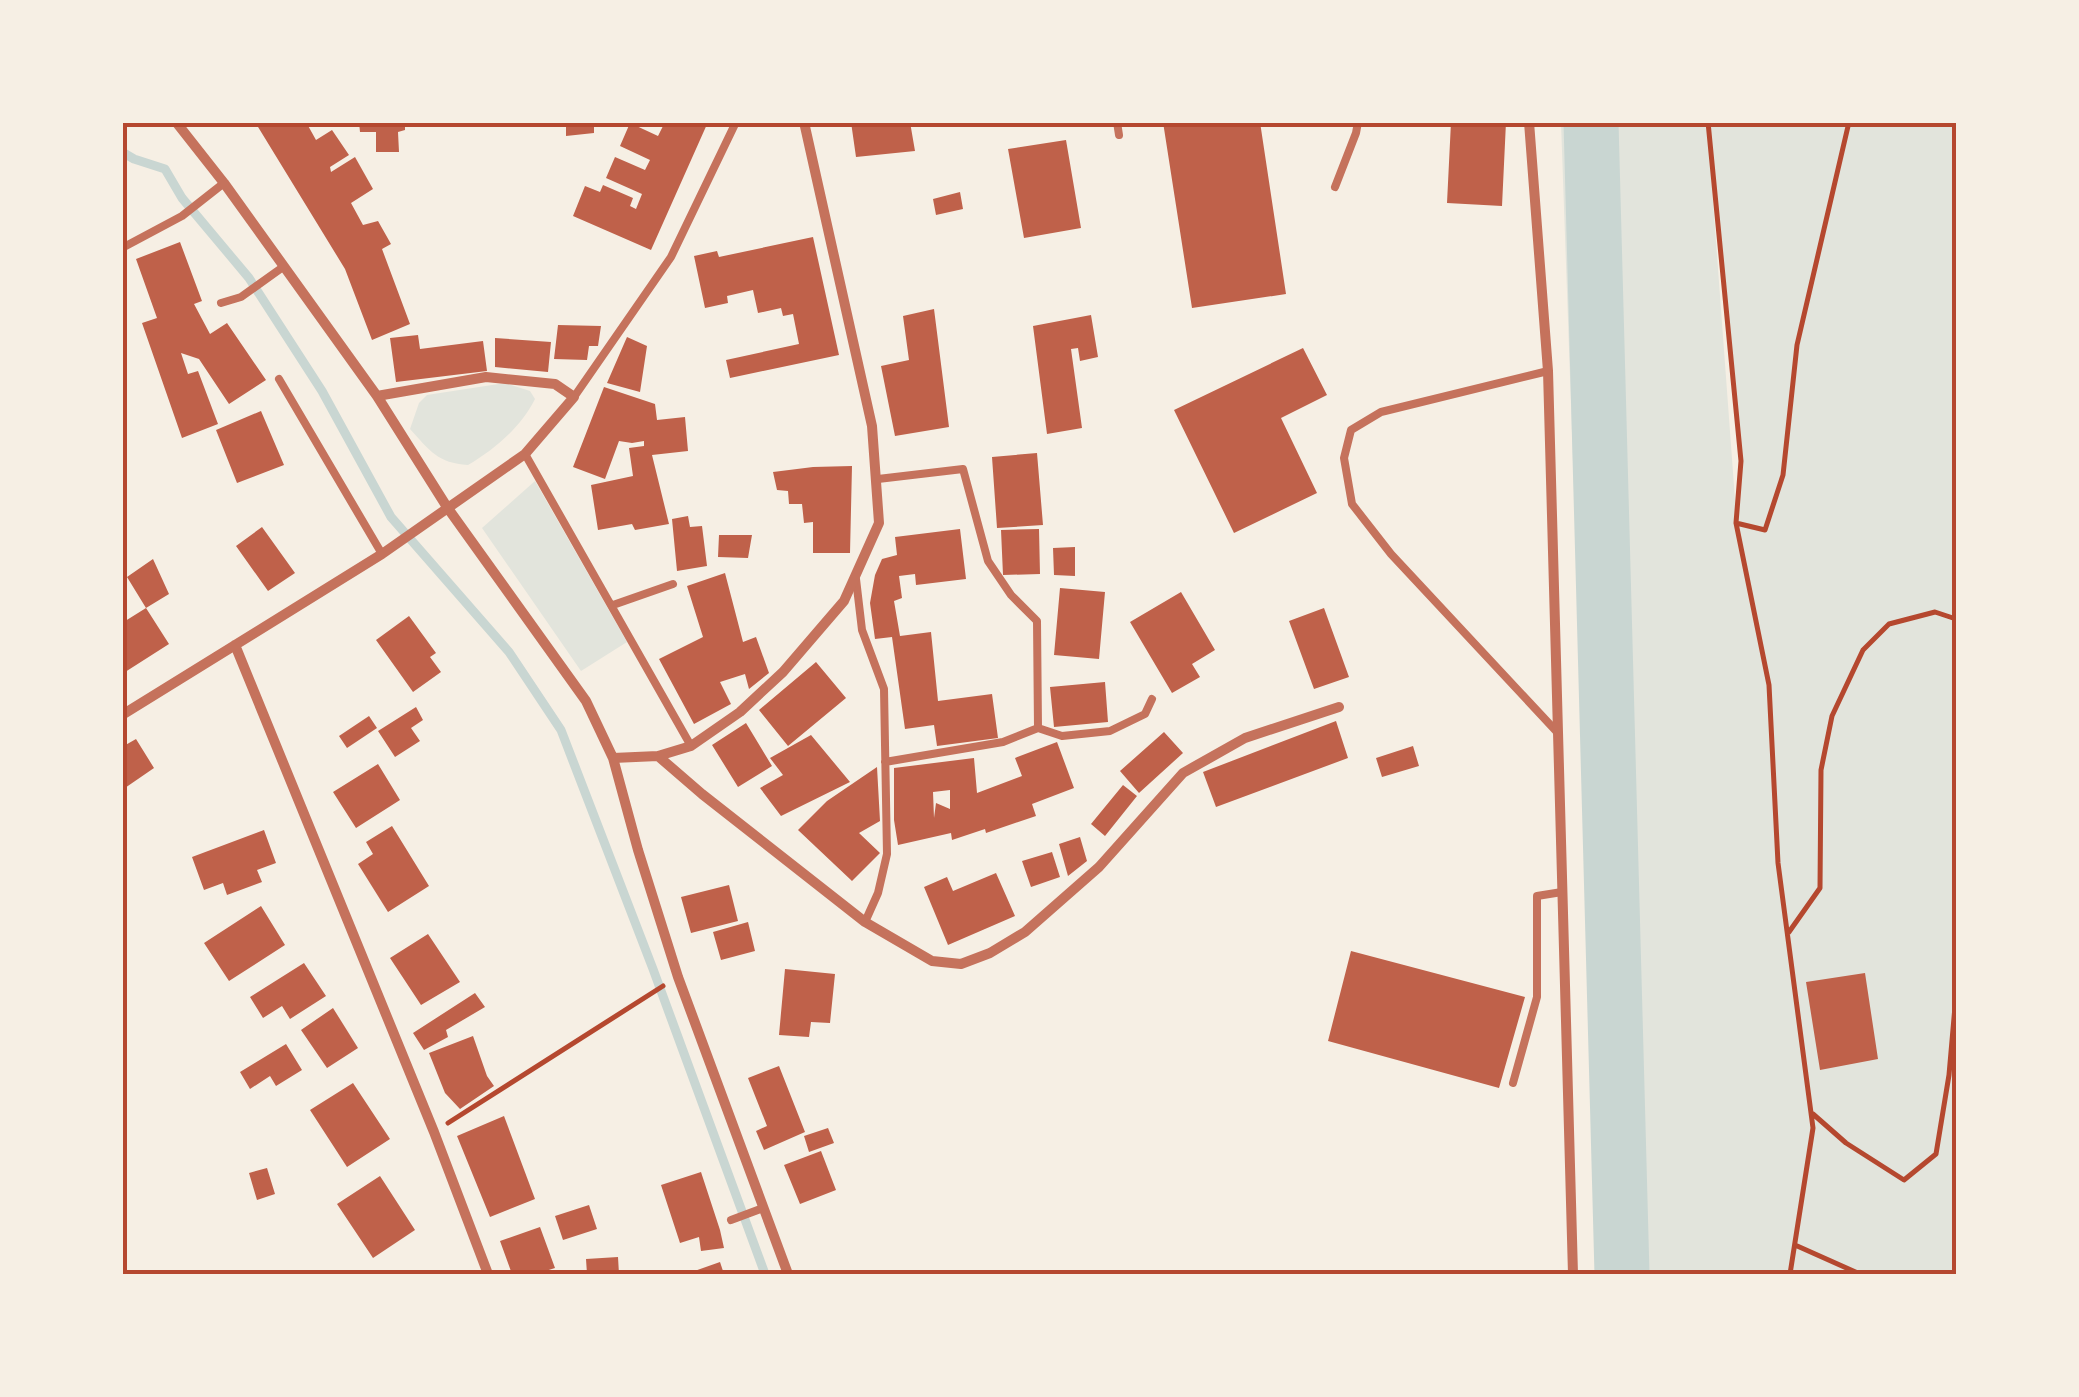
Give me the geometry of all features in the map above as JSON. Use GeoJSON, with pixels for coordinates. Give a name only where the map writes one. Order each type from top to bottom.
{"type":"FeatureCollection","features":[{"type":"Feature","properties":{"kind":"street"},"geometry":{"type":"LineString","coordinates":[[176,122],[224,182],[377,396],[447,507],[586,701],[613,758],[678,977],[788,1274]]}},
{"type":"Feature","properties":{"kind":"street"},"geometry":{"type":"LineString","coordinates":[[613,758],[658,756],[690,746],[740,712],[783,672],[844,601],[879,523],[872,426],[804,122]]}},
{"type":"Feature","properties":{"kind":"street"},"geometry":{"type":"LineString","coordinates":[[1530,122],[1548,371],[1573,1274]]}},
{"type":"Feature","properties":{"kind":"street"},"geometry":{"type":"LineString","coordinates":[[122,715],[382,554],[526,454],[574,397],[555,384],[486,377],[377,396]]}},
{"type":"Feature","properties":{"kind":"street"},"geometry":{"type":"LineString","coordinates":[[235,645],[488,1274]]}},
{"type":"Feature","properties":{"kind":"street"},"geometry":{"type":"LineString","coordinates":[[658,756],[865,922],[932,961],[961,964],[990,954],[1025,932],[1100,867],[1184,774],[1246,738],[1340,707]]}},
{"type":"Feature","properties":{"kind":"lane"},"geometry":{"type":"LineString","coordinates":[[574,397],[671,257],[736,122]]}},
{"type":"Feature","properties":{"kind":"lane"},"geometry":{"type":"LineString","coordinates":[[1117,122],[1119,135]]}},
{"type":"Feature","properties":{"kind":"lane"},"geometry":{"type":"LineString","coordinates":[[1335,187],[1358,122]]}},
{"type":"Feature","properties":{"kind":"lane"},"geometry":{"type":"LineString","coordinates":[[122,248],[182,216],[224,182]]}},
{"type":"Feature","properties":{"kind":"lane"},"geometry":{"type":"LineString","coordinates":[[221,303],[241,296],[284,266]]}},
{"type":"Feature","properties":{"kind":"lane"},"geometry":{"type":"LineString","coordinates":[[1548,371],[1381,412],[1352,430],[1344,458],[1352,504],[1391,554],[1558,732]]}},
{"type":"Feature","properties":{"kind":"lane"},"geometry":{"type":"LineString","coordinates":[[279,379],[382,554]]}},
{"type":"Feature","properties":{"kind":"lane"},"geometry":{"type":"LineString","coordinates":[[526,454],[690,746]]}},
{"type":"Feature","properties":{"kind":"lane"},"geometry":{"type":"LineString","coordinates":[[878,479],[963,469],[988,561],[1010,595],[1037,622],[1038,728]]}},
{"type":"Feature","properties":{"kind":"lane"},"geometry":{"type":"LineString","coordinates":[[856,579],[862,630],[884,689],[886,854],[878,894],[865,922]]}},
{"type":"Feature","properties":{"kind":"lane"},"geometry":{"type":"LineString","coordinates":[[613,605],[674,584]]}},
{"type":"Feature","properties":{"kind":"lane"},"geometry":{"type":"LineString","coordinates":[[885,762],[1003,742],[1038,728],[1062,736],[1110,731],[1144,714],[1152,699]]}},
{"type":"Feature","properties":{"kind":"lane"},"geometry":{"type":"LineString","coordinates":[[1512,1083],[1537,997],[1537,896],[1562,892]]}},
{"type":"Feature","properties":{"kind":"lane"},"geometry":{"type":"LineString","coordinates":[[731,1220],[763,1208]]}},
{"type":"Feature","properties":{"kind":"path"},"geometry":{"type":"LineString","coordinates":[[1708,122],[1740,461],[1736,524],[1769,685],[1778,863],[1811,1112],[1812,1128],[1790,1274]]}},
{"type":"Feature","properties":{"kind":"path"},"geometry":{"type":"LineString","coordinates":[[1736,524],[1765,530],[1783,475],[1797,345],[1849,122]]}},
{"type":"Feature","properties":{"kind":"path"},"geometry":{"type":"LineString","coordinates":[[1787,935],[1820,888],[1821,770],[1832,716],[1863,650],[1890,624],[1935,612],[1956,619]]}},
{"type":"Feature","properties":{"kind":"path"},"geometry":{"type":"LineString","coordinates":[[434,1132],[652,993]]}},
{"type":"Feature","properties":{"kind":"path"},"geometry":{"type":"LineString","coordinates":[[1811,1112],[1846,1143],[1904,1180],[1936,1154],[1949,1076],[1956,996]]}},
{"type":"Feature","properties":{"kind":"path"},"geometry":{"type":"LineString","coordinates":[[1795,1245],[1860,1274]]}},
{"type":"Feature","properties":{"kind":"shaded area"},"geometry":{"type":"Polygon","coordinates":[[[1561,123],[1956,123],[1956,1274],[1595,1274],[1597,1138],[1561,123]],[[1708,133],[1736,513],[1741,461],[1708,133]]]}},
{"type":"Feature","properties":{"kind":"shaded area"},"geometry":{"type":"Polygon","coordinates":[[[505,383],[530,391],[535,399],[506,437],[468,465],[442,459],[410,429],[419,403],[427,395],[505,383]]]}},
{"type":"Feature","properties":{"kind":"shaded area"},"geometry":{"type":"Polygon","coordinates":[[[535,481],[627,642],[581,671],[482,528],[535,481]]]}},
{"type":"Feature","properties":{"kind":"building"},"geometry":{"type":"Polygon","coordinates":[[[255,122],[306,122],[316,140],[332,130],[349,155],[330,167],[331,172],[355,157],[373,189],[351,203],[363,225],[378,221],[391,244],[382,249],[410,324],[372,340],[345,269],[255,122]]]}},
{"type":"Feature","properties":{"kind":"building"},"geometry":{"type":"Polygon","coordinates":[[[359,122],[405,122],[405,130],[398,132],[399,152],[376,152],[376,132],[360,132],[359,122]]]}},
{"type":"Feature","properties":{"kind":"building"},"geometry":{"type":"Polygon","coordinates":[[[566,122],[594,122],[594,133],[566,136],[566,122]]]}},
{"type":"Feature","properties":{"kind":"building"},"geometry":{"type":"Polygon","coordinates":[[[665,122],[708,122],[651,250],[573,216],[585,186],[600,192],[603,185],[633,198],[630,206],[636,209],[642,194],[606,178],[615,157],[645,170],[650,160],[620,146],[630,123],[658,136],[665,122]]]}},
{"type":"Feature","properties":{"kind":"building"},"geometry":{"type":"Polygon","coordinates":[[[851,122],[910,122],[915,151],[856,157],[851,122]]]}},
{"type":"Feature","properties":{"kind":"building"},"geometry":{"type":"Polygon","coordinates":[[[1163,122],[1260,122],[1286,294],[1192,308],[1163,122]]]}},
{"type":"Feature","properties":{"kind":"building"},"geometry":{"type":"Polygon","coordinates":[[[1451,122],[1506,122],[1502,206],[1447,203],[1451,122]]]}},
{"type":"Feature","properties":{"kind":"building"},"geometry":{"type":"Polygon","coordinates":[[[1066,140],[1081,228],[1024,238],[1008,149],[1066,140]]]}},
{"type":"Feature","properties":{"kind":"building"},"geometry":{"type":"Polygon","coordinates":[[[960,192],[963,209],[936,215],[933,199],[960,192]]]}},
{"type":"Feature","properties":{"kind":"building"},"geometry":{"type":"Polygon","coordinates":[[[813,237],[839,355],[730,378],[726,360],[799,344],[793,314],[783,316],[781,308],[758,313],[753,290],[727,296],[728,303],[705,308],[694,256],[717,251],[719,257],[813,237]]]}},
{"type":"Feature","properties":{"kind":"building"},"geometry":{"type":"Polygon","coordinates":[[[180,242],[202,301],[194,304],[210,334],[227,323],[266,380],[229,404],[199,359],[181,353],[188,374],[198,371],[218,424],[182,438],[142,323],[157,318],[136,259],[180,242]]]}},
{"type":"Feature","properties":{"kind":"building"},"geometry":{"type":"Polygon","coordinates":[[[934,309],[949,427],[895,436],[881,366],[909,360],[903,316],[934,309]]]}},
{"type":"Feature","properties":{"kind":"building"},"geometry":{"type":"Polygon","coordinates":[[[1091,315],[1098,357],[1080,361],[1078,348],[1071,349],[1082,428],[1047,434],[1033,326],[1091,315]]]}},
{"type":"Feature","properties":{"kind":"building"},"geometry":{"type":"Polygon","coordinates":[[[558,325],[601,326],[598,346],[589,346],[587,360],[554,359],[558,325]]]}},
{"type":"Feature","properties":{"kind":"building"},"geometry":{"type":"Polygon","coordinates":[[[418,335],[420,349],[483,341],[487,371],[396,382],[390,338],[418,335]]]}},
{"type":"Feature","properties":{"kind":"building"},"geometry":{"type":"Polygon","coordinates":[[[627,337],[647,346],[640,392],[607,383],[627,337]]]}},
{"type":"Feature","properties":{"kind":"building"},"geometry":{"type":"Polygon","coordinates":[[[495,338],[551,342],[548,372],[495,367],[495,338]]]}},
{"type":"Feature","properties":{"kind":"building"},"geometry":{"type":"Polygon","coordinates":[[[1303,348],[1327,395],[1281,418],[1317,493],[1234,533],[1174,410],[1303,348]]]}},
{"type":"Feature","properties":{"kind":"building"},"geometry":{"type":"Polygon","coordinates":[[[604,387],[655,404],[657,420],[685,417],[688,451],[652,455],[669,524],[635,530],[632,524],[598,530],[591,485],[633,476],[629,448],[644,446],[644,441],[619,441],[605,479],[573,467],[604,387]]]}},
{"type":"Feature","properties":{"kind":"building"},"geometry":{"type":"Polygon","coordinates":[[[261,411],[284,465],[237,483],[216,430],[261,411]]]}},
{"type":"Feature","properties":{"kind":"building"},"geometry":{"type":"Polygon","coordinates":[[[1037,453],[1043,525],[997,528],[992,457],[1037,453]]]}},
{"type":"Feature","properties":{"kind":"building"},"geometry":{"type":"Polygon","coordinates":[[[852,466],[850,553],[813,553],[813,522],[804,523],[802,504],[789,504],[788,491],[777,490],[773,472],[852,466]]]}},
{"type":"Feature","properties":{"kind":"building"},"geometry":{"type":"Polygon","coordinates":[[[688,516],[690,527],[702,526],[707,566],[677,571],[672,519],[688,516]]]}},
{"type":"Feature","properties":{"kind":"building"},"geometry":{"type":"Polygon","coordinates":[[[262,527],[295,573],[268,591],[236,546],[262,527]]]}},
{"type":"Feature","properties":{"kind":"building"},"geometry":{"type":"Polygon","coordinates":[[[960,529],[966,579],[916,585],[915,574],[899,576],[902,598],[894,601],[900,636],[931,632],[938,701],[992,694],[998,738],[937,746],[934,725],[905,729],[892,637],[875,639],[870,603],[882,559],[897,555],[895,537],[960,529]]]}},
{"type":"Feature","properties":{"kind":"building"},"geometry":{"type":"Polygon","coordinates":[[[1039,529],[1040,574],[1003,575],[1001,530],[1039,529]]]}},
{"type":"Feature","properties":{"kind":"building"},"geometry":{"type":"Polygon","coordinates":[[[719,535],[752,535],[748,558],[718,557],[719,535]]]}},
{"type":"Feature","properties":{"kind":"building"},"geometry":{"type":"Polygon","coordinates":[[[1075,547],[1075,576],[1054,575],[1053,548],[1075,547]]]}},
{"type":"Feature","properties":{"kind":"building"},"geometry":{"type":"Polygon","coordinates":[[[153,559],[169,594],[146,608],[127,577],[153,559]]]}},
{"type":"Feature","properties":{"kind":"building"},"geometry":{"type":"Polygon","coordinates":[[[725,573],[743,642],[756,637],[769,673],[749,689],[745,674],[720,682],[731,704],[694,724],[659,659],[703,637],[687,586],[725,573]]]}},
{"type":"Feature","properties":{"kind":"building"},"geometry":{"type":"Polygon","coordinates":[[[1060,588],[1105,592],[1099,659],[1054,655],[1060,588]]]}},
{"type":"Feature","properties":{"kind":"building"},"geometry":{"type":"Polygon","coordinates":[[[1181,592],[1215,650],[1192,664],[1200,677],[1172,693],[1130,622],[1181,592]]]}},
{"type":"Feature","properties":{"kind":"building"},"geometry":{"type":"Polygon","coordinates":[[[146,608],[169,644],[122,674],[122,623],[146,608]]]}},
{"type":"Feature","properties":{"kind":"building"},"geometry":{"type":"Polygon","coordinates":[[[1324,608],[1349,677],[1314,689],[1289,621],[1324,608]]]}},
{"type":"Feature","properties":{"kind":"building"},"geometry":{"type":"Polygon","coordinates":[[[409,616],[436,653],[430,657],[441,672],[413,692],[376,640],[409,616]]]}},
{"type":"Feature","properties":{"kind":"building"},"geometry":{"type":"Polygon","coordinates":[[[816,662],[846,698],[788,746],[759,710],[816,662]]]}},
{"type":"Feature","properties":{"kind":"building"},"geometry":{"type":"Polygon","coordinates":[[[1105,682],[1108,722],[1054,727],[1050,687],[1105,682]]]}},
{"type":"Feature","properties":{"kind":"building"},"geometry":{"type":"Polygon","coordinates":[[[416,707],[423,720],[411,728],[420,741],[395,757],[378,731],[416,707]]]}},
{"type":"Feature","properties":{"kind":"building"},"geometry":{"type":"Polygon","coordinates":[[[369,716],[377,728],[347,748],[339,736],[369,716]]]}},
{"type":"Feature","properties":{"kind":"building"},"geometry":{"type":"Polygon","coordinates":[[[1336,721],[1348,758],[1216,807],[1203,772],[1336,721]]]}},
{"type":"Feature","properties":{"kind":"building"},"geometry":{"type":"Polygon","coordinates":[[[746,723],[772,766],[738,787],[712,745],[746,723]]]}},
{"type":"Feature","properties":{"kind":"building"},"geometry":{"type":"Polygon","coordinates":[[[1164,732],[1183,753],[1139,793],[1120,771],[1164,732]]]}},
{"type":"Feature","properties":{"kind":"building"},"geometry":{"type":"Polygon","coordinates":[[[811,735],[850,782],[781,816],[760,788],[783,775],[770,758],[811,735]]]}},
{"type":"Feature","properties":{"kind":"building"},"geometry":{"type":"Polygon","coordinates":[[[136,739],[154,768],[122,790],[122,747],[136,739]]]}},
{"type":"Feature","properties":{"kind":"building"},"geometry":{"type":"Polygon","coordinates":[[[1057,742],[1074,788],[1032,804],[1036,816],[986,833],[985,829],[952,840],[951,833],[898,845],[894,768],[974,758],[977,793],[1022,776],[1015,758],[1057,742]],[[950,790],[933,792],[934,818],[936,803],[950,809],[950,790]]]}},
{"type":"Feature","properties":{"kind":"building"},"geometry":{"type":"Polygon","coordinates":[[[1413,746],[1419,766],[1382,777],[1376,758],[1413,746]]]}},
{"type":"Feature","properties":{"kind":"building"},"geometry":{"type":"Polygon","coordinates":[[[378,764],[400,800],[356,828],[333,792],[378,764]]]}},
{"type":"Feature","properties":{"kind":"building"},"geometry":{"type":"Polygon","coordinates":[[[877,767],[880,821],[859,833],[880,853],[852,881],[798,830],[827,801],[877,767]]]}},
{"type":"Feature","properties":{"kind":"building"},"geometry":{"type":"Polygon","coordinates":[[[1123,785],[1137,796],[1105,836],[1091,824],[1123,785]]]}},
{"type":"Feature","properties":{"kind":"building"},"geometry":{"type":"Polygon","coordinates":[[[392,826],[429,886],[388,912],[358,864],[373,854],[366,842],[392,826]]]}},
{"type":"Feature","properties":{"kind":"building"},"geometry":{"type":"Polygon","coordinates":[[[264,830],[276,863],[257,870],[262,882],[227,895],[223,883],[204,890],[192,857],[264,830]]]}},
{"type":"Feature","properties":{"kind":"building"},"geometry":{"type":"Polygon","coordinates":[[[1080,837],[1087,861],[1068,876],[1059,844],[1080,837]]]}},
{"type":"Feature","properties":{"kind":"building"},"geometry":{"type":"Polygon","coordinates":[[[1052,852],[1060,877],[1031,887],[1022,861],[1052,852]]]}},
{"type":"Feature","properties":{"kind":"building"},"geometry":{"type":"Polygon","coordinates":[[[996,873],[1015,916],[948,945],[924,887],[947,877],[953,891],[996,873]]]}},
{"type":"Feature","properties":{"kind":"building"},"geometry":{"type":"Polygon","coordinates":[[[729,885],[738,921],[691,933],[681,897],[729,885]]]}},
{"type":"Feature","properties":{"kind":"building"},"geometry":{"type":"Polygon","coordinates":[[[261,906],[285,945],[229,981],[204,943],[261,906]]]}},
{"type":"Feature","properties":{"kind":"building"},"geometry":{"type":"Polygon","coordinates":[[[748,922],[755,951],[721,960],[713,932],[748,922]]]}},
{"type":"Feature","properties":{"kind":"building"},"geometry":{"type":"Polygon","coordinates":[[[428,934],[460,982],[421,1005],[390,958],[428,934]]]}},
{"type":"Feature","properties":{"kind":"building"},"geometry":{"type":"Polygon","coordinates":[[[1351,951],[1525,997],[1499,1088],[1328,1041],[1351,951]]]}},
{"type":"Feature","properties":{"kind":"building"},"geometry":{"type":"Polygon","coordinates":[[[304,963],[326,996],[290,1019],[282,1006],[263,1018],[250,997],[304,963]]]}},
{"type":"Feature","properties":{"kind":"building"},"geometry":{"type":"Polygon","coordinates":[[[785,969],[835,974],[830,1023],[811,1022],[809,1037],[779,1035],[785,969]]]}},
{"type":"Feature","properties":{"kind":"building"},"geometry":{"type":"Polygon","coordinates":[[[1865,973],[1878,1059],[1820,1070],[1806,982],[1865,973]]]}},
{"type":"Feature","properties":{"kind":"building"},"geometry":{"type":"Polygon","coordinates":[[[475,993],[485,1007],[446,1030],[448,1037],[424,1050],[413,1033],[475,993]]]}},
{"type":"Feature","properties":{"kind":"building"},"geometry":{"type":"Polygon","coordinates":[[[333,1008],[358,1048],[327,1068],[301,1030],[333,1008]]]}},
{"type":"Feature","properties":{"kind":"building"},"geometry":{"type":"Polygon","coordinates":[[[473,1036],[494,1086],[460,1109],[445,1093],[429,1053],[473,1036]]]}},
{"type":"Feature","properties":{"kind":"building"},"geometry":{"type":"Polygon","coordinates":[[[286,1044],[302,1070],[276,1086],[270,1076],[250,1089],[240,1072],[286,1044]]]}},
{"type":"Feature","properties":{"kind":"building"},"geometry":{"type":"Polygon","coordinates":[[[779,1066],[805,1132],[764,1150],[756,1131],[767,1126],[748,1078],[779,1066]]]}},
{"type":"Feature","properties":{"kind":"building"},"geometry":{"type":"Polygon","coordinates":[[[353,1083],[390,1139],[347,1167],[310,1110],[353,1083]]]}},
{"type":"Feature","properties":{"kind":"building"},"geometry":{"type":"Polygon","coordinates":[[[504,1116],[535,1199],[490,1217],[457,1136],[504,1116]]]}},
{"type":"Feature","properties":{"kind":"building"},"geometry":{"type":"Polygon","coordinates":[[[828,1128],[834,1143],[809,1152],[804,1136],[828,1128]]]}},
{"type":"Feature","properties":{"kind":"building"},"geometry":{"type":"Polygon","coordinates":[[[821,1151],[836,1190],[800,1204],[784,1165],[821,1151]]]}},
{"type":"Feature","properties":{"kind":"building"},"geometry":{"type":"Polygon","coordinates":[[[267,1168],[275,1194],[257,1200],[249,1173],[267,1168]]]}},
{"type":"Feature","properties":{"kind":"building"},"geometry":{"type":"Polygon","coordinates":[[[701,1172],[724,1248],[701,1251],[699,1237],[680,1243],[661,1185],[701,1172]]]}},
{"type":"Feature","properties":{"kind":"building"},"geometry":{"type":"Polygon","coordinates":[[[380,1176],[415,1230],[373,1258],[337,1204],[380,1176]]]}},
{"type":"Feature","properties":{"kind":"building"},"geometry":{"type":"Polygon","coordinates":[[[589,1205],[597,1229],[563,1240],[555,1216],[589,1205]]]}},
{"type":"Feature","properties":{"kind":"building"},"geometry":{"type":"Polygon","coordinates":[[[540,1227],[555,1268],[536,1274],[512,1274],[500,1241],[540,1227]]]}},
{"type":"Feature","properties":{"kind":"building"},"geometry":{"type":"Polygon","coordinates":[[[618,1257],[619,1274],[587,1274],[586,1259],[618,1257]]]}},
{"type":"Feature","properties":{"kind":"building"},"geometry":{"type":"Polygon","coordinates":[[[720,1262],[724,1274],[686,1274],[720,1262]]]}},
{"type":"Feature","properties":{"kind":"waterway"},"geometry":{"type":"LineString","coordinates":[[1591,122],[1622,1274]]}},
{"type":"Feature","properties":{"kind":"waterway"},"geometry":{"type":"LineString","coordinates":[[122,152],[165,169],[182,198],[249,278],[322,391],[391,517],[509,652],[561,730],[765,1274]]}}]}
